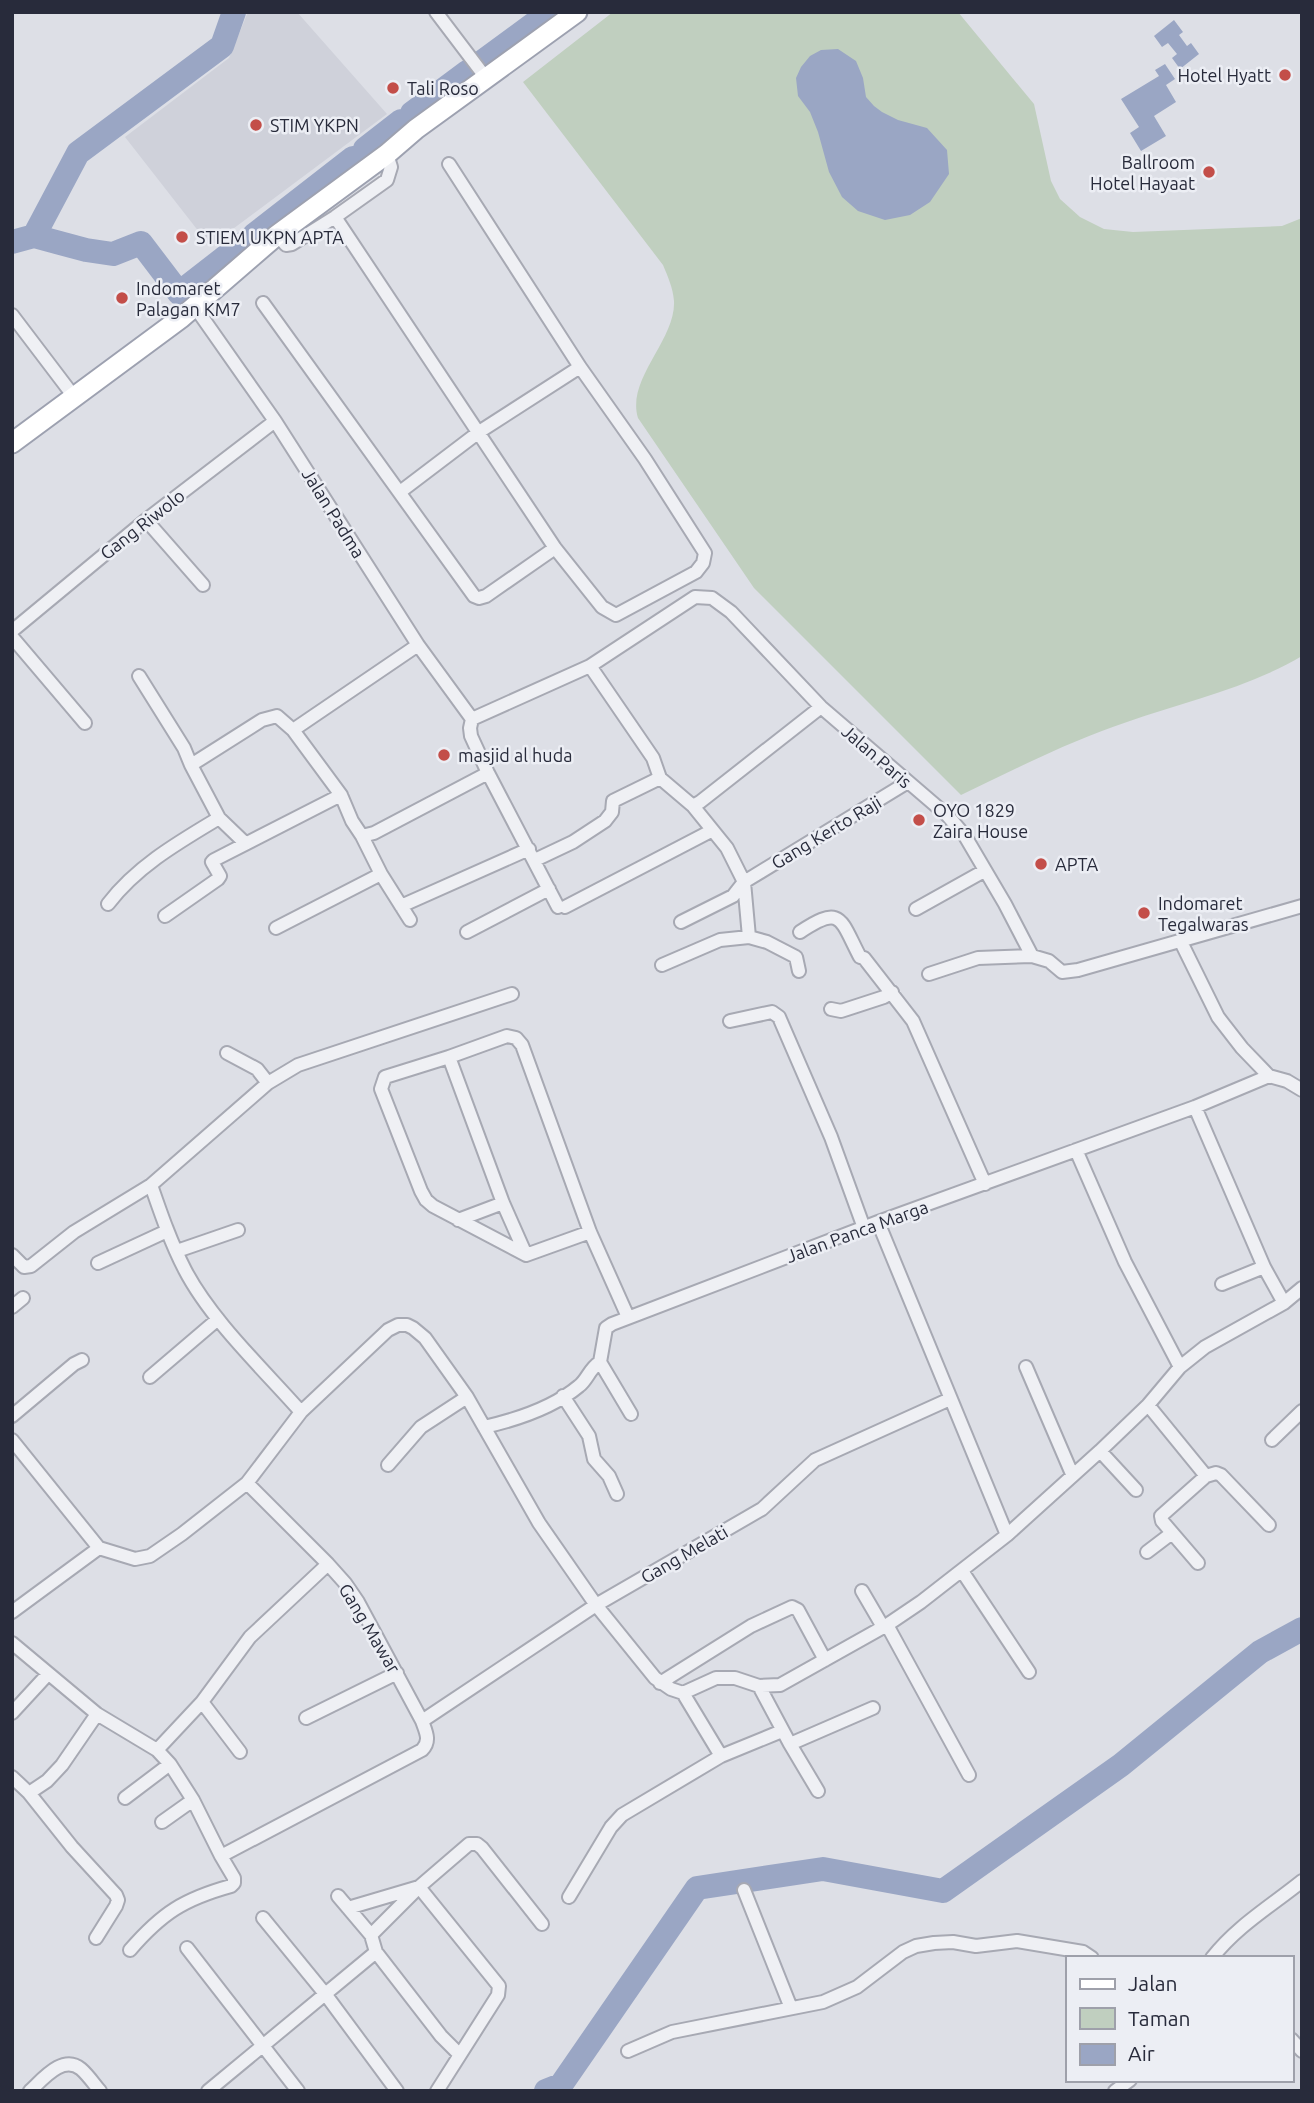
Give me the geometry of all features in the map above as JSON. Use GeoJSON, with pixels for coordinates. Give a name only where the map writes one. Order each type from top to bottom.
{"type":"FeatureCollection","features":[{"type":"Feature","properties":{"kind":"main road"},"geometry":{"type":"LineString","coordinates":[[12,443],[195,307],[277,234],[577,12]]}},
{"type":"Feature","properties":{"kind":"street"},"geometry":{"type":"LineString","coordinates":[[436,12],[486,78]]}},
{"type":"Feature","properties":{"kind":"street"},"geometry":{"type":"LineString","coordinates":[[277,234],[286,244],[292,244],[387,180],[391,167],[387,154]]}},
{"type":"Feature","properties":{"kind":"street"},"geometry":{"type":"LineString","coordinates":[[335,217],[555,548],[602,607],[616,615],[696,572],[703,563],[705,553],[645,459],[580,367],[449,164]]}},
{"type":"Feature","properties":{"kind":"street"},"geometry":{"type":"LineString","coordinates":[[263,303],[474,596],[486,596],[555,548]]}},
{"type":"Feature","properties":{"kind":"street","name":"Jalan Padma"},"geometry":{"type":"LineString","coordinates":[[195,307],[275,421],[418,645],[472,719]]}},
{"type":"Feature","properties":{"kind":"street"},"geometry":{"type":"LineString","coordinates":[[12,315],[75,398]]}},
{"type":"Feature","properties":{"kind":"street"},"geometry":{"type":"LineString","coordinates":[[400,492],[479,432],[580,367]]}},
{"type":"Feature","properties":{"kind":"street","name":"Gang Riwolo"},"geometry":{"type":"LineString","coordinates":[[12,631],[146,520],[275,421]]}},
{"type":"Feature","properties":{"kind":"street"},"geometry":{"type":"LineString","coordinates":[[146,520],[203,585]]}},
{"type":"Feature","properties":{"kind":"street","name":"Jalan Paris"},"geometry":{"type":"LineString","coordinates":[[472,719],[590,666],[695,597],[712,598],[731,612],[821,708],[948,817],[965,835],[1032,956]]}},
{"type":"Feature","properties":{"kind":"street"},"geometry":{"type":"LineString","coordinates":[[12,637],[85,723]]}},
{"type":"Feature","properties":{"kind":"street"},"geometry":{"type":"LineString","coordinates":[[293,730],[418,645]]}},
{"type":"Feature","properties":{"kind":"street"},"geometry":{"type":"LineString","coordinates":[[590,666],[653,758],[660,778],[693,806],[727,848],[744,882],[749,937]]}},
{"type":"Feature","properties":{"kind":"street"},"geometry":{"type":"LineString","coordinates":[[139,676],[184,748],[219,818],[245,843]]}},
{"type":"Feature","properties":{"kind":"street"},"geometry":{"type":"LineString","coordinates":[[693,806],[821,708]]}},
{"type":"Feature","properties":{"kind":"street"},"geometry":{"type":"LineString","coordinates":[[191,765],[262,720],[277,716],[293,730],[341,795],[381,874],[410,920]]}},
{"type":"Feature","properties":{"kind":"street"},"geometry":{"type":"LineString","coordinates":[[472,719],[471,736],[488,773],[549,889],[562,907],[711,831]]}},
{"type":"Feature","properties":{"kind":"street"},"geometry":{"type":"LineString","coordinates":[[362,836],[374,833],[488,773]]}},
{"type":"Feature","properties":{"kind":"street"},"geometry":{"type":"LineString","coordinates":[[401,905],[532,854],[573,842],[605,821],[612,812],[613,802],[660,778]]}},
{"type":"Feature","properties":{"kind":"street","name":"Gang Kerto Raji"},"geometry":{"type":"LineString","coordinates":[[681,922],[733,896],[744,882],[908,782]]}},
{"type":"Feature","properties":{"kind":"street"},"geometry":{"type":"LineString","coordinates":[[165,916],[215,882],[220,876],[213,861],[341,795]]}},
{"type":"Feature","properties":{"kind":"street"},"geometry":{"type":"LineString","coordinates":[[108,904],[121,886],[166,850],[219,818]]}},
{"type":"Feature","properties":{"kind":"street"},"geometry":{"type":"LineString","coordinates":[[916,909],[985,872]]}},
{"type":"Feature","properties":{"kind":"street"},"geometry":{"type":"LineString","coordinates":[[276,928],[381,874]]}},
{"type":"Feature","properties":{"kind":"street"},"geometry":{"type":"LineString","coordinates":[[467,932],[549,889]]}},
{"type":"Feature","properties":{"kind":"street"},"geometry":{"type":"LineString","coordinates":[[929,974],[978,958],[1032,956],[1049,961],[1062,972],[1078,970],[1302,906]]}},
{"type":"Feature","properties":{"kind":"street"},"geometry":{"type":"LineString","coordinates":[[800,932],[821,918],[832,916],[840,920],[860,957],[864,958],[913,1021],[985,1185]]}},
{"type":"Feature","properties":{"kind":"street"},"geometry":{"type":"LineString","coordinates":[[662,965],[720,940],[749,937],[767,942],[796,957],[799,971]]}},
{"type":"Feature","properties":{"kind":"street"},"geometry":{"type":"LineString","coordinates":[[1181,942],[1218,1017],[1242,1048],[1269,1076],[1287,1081],[1302,1090]]}},
{"type":"Feature","properties":{"kind":"street"},"geometry":{"type":"LineString","coordinates":[[831,1009],[841,1011],[892,992]]}},
{"type":"Feature","properties":{"kind":"street"},"geometry":{"type":"LineString","coordinates":[[12,1255],[24,1266],[31,1266],[74,1232],[151,1185],[268,1083],[298,1065],[512,993]]}},
{"type":"Feature","properties":{"kind":"street"},"geometry":{"type":"LineString","coordinates":[[730,1021],[772,1012],[779,1017],[831,1137],[864,1228]]}},
{"type":"Feature","properties":{"kind":"street"},"geometry":{"type":"LineString","coordinates":[[590,1232],[526,1255],[433,1206],[421,1191],[381,1089],[385,1077],[507,1036],[516,1038],[522,1045],[590,1232],[628,1317]]}},
{"type":"Feature","properties":{"kind":"street"},"geometry":{"type":"LineString","coordinates":[[227,1053],[257,1069],[268,1083]]}},
{"type":"Feature","properties":{"kind":"street"},"geometry":{"type":"LineString","coordinates":[[449,1057],[503,1203],[526,1255]]}},
{"type":"Feature","properties":{"kind":"street","name":"Jalan Panca Marga"},"geometry":{"type":"LineString","coordinates":[[600,1362],[606,1328],[628,1317],[878,1222],[1195,1107],[1269,1076]]}},
{"type":"Feature","properties":{"kind":"street"},"geometry":{"type":"LineString","coordinates":[[1195,1107],[1264,1267],[1284,1303]]}},
{"type":"Feature","properties":{"kind":"street"},"geometry":{"type":"LineString","coordinates":[[1076,1150],[1125,1262],[1180,1367]]}},
{"type":"Feature","properties":{"kind":"street"},"geometry":{"type":"LineString","coordinates":[[151,1185],[167,1231],[195,1286],[218,1319],[301,1412]]}},
{"type":"Feature","properties":{"kind":"street"},"geometry":{"type":"LineString","coordinates":[[458,1220],[503,1203]]}},
{"type":"Feature","properties":{"kind":"street"},"geometry":{"type":"LineString","coordinates":[[878,1222],[1007,1535]]}},
{"type":"Feature","properties":{"kind":"street"},"geometry":{"type":"LineString","coordinates":[[177,1251],[239,1230]]}},
{"type":"Feature","properties":{"kind":"street"},"geometry":{"type":"LineString","coordinates":[[98,1263],[167,1231]]}},
{"type":"Feature","properties":{"kind":"street"},"geometry":{"type":"LineString","coordinates":[[1222,1284],[1264,1267]]}},
{"type":"Feature","properties":{"kind":"street"},"geometry":{"type":"LineString","coordinates":[[683,1693],[716,1678],[735,1678],[759,1686],[780,1685],[885,1626],[921,1602],[1007,1535],[1148,1405],[1180,1367],[1205,1347],[1284,1303],[1302,1288]]}},
{"type":"Feature","properties":{"kind":"street"},"geometry":{"type":"LineString","coordinates":[[12,1307],[23,1298]]}},
{"type":"Feature","properties":{"kind":"street"},"geometry":{"type":"LineString","coordinates":[[150,1377],[218,1319]]}},
{"type":"Feature","properties":{"kind":"street"},"geometry":{"type":"LineString","coordinates":[[12,1440],[99,1548],[135,1559],[150,1556],[247,1483],[301,1412],[388,1330],[398,1325],[413,1328],[425,1338],[467,1397],[539,1524],[596,1605],[660,1683],[683,1693],[721,1756]]}},
{"type":"Feature","properties":{"kind":"street"},"geometry":{"type":"LineString","coordinates":[[12,1416],[82,1360]]}},
{"type":"Feature","properties":{"kind":"street"},"geometry":{"type":"LineString","coordinates":[[484,1427],[537,1410],[563,1396],[579,1386],[591,1368],[600,1362],[631,1415]]}},
{"type":"Feature","properties":{"kind":"street"},"geometry":{"type":"LineString","coordinates":[[1026,1367],[1072,1475]]}},
{"type":"Feature","properties":{"kind":"street"},"geometry":{"type":"LineString","coordinates":[[563,1396],[589,1436],[594,1459],[609,1476],[617,1494]]}},
{"type":"Feature","properties":{"kind":"street"},"geometry":{"type":"LineString","coordinates":[[388,1465],[421,1427],[467,1397]]}},
{"type":"Feature","properties":{"kind":"street","name":"Gang Melati"},"geometry":{"type":"LineString","coordinates":[[422,1721],[596,1605],[762,1509],[815,1460],[950,1399]]}},
{"type":"Feature","properties":{"kind":"street"},"geometry":{"type":"LineString","coordinates":[[1148,1405],[1206,1476]]}},
{"type":"Feature","properties":{"kind":"street"},"geometry":{"type":"LineString","coordinates":[[1272,1440],[1302,1411]]}},
{"type":"Feature","properties":{"kind":"street"},"geometry":{"type":"LineString","coordinates":[[1100,1451],[1136,1490]]}},
{"type":"Feature","properties":{"kind":"street"},"geometry":{"type":"LineString","coordinates":[[1198,1563],[1162,1521],[1162,1514],[1206,1476],[1216,1473],[1221,1475],[1269,1525]]}},
{"type":"Feature","properties":{"kind":"street","name":"Gang Mawar"},"geometry":{"type":"LineString","coordinates":[[247,1483],[328,1564],[358,1602],[422,1721]]}},
{"type":"Feature","properties":{"kind":"street"},"geometry":{"type":"LineString","coordinates":[[1147,1552],[1172,1533]]}},
{"type":"Feature","properties":{"kind":"street"},"geometry":{"type":"LineString","coordinates":[[12,1612],[99,1548]]}},
{"type":"Feature","properties":{"kind":"street"},"geometry":{"type":"LineString","coordinates":[[157,1750],[202,1702],[250,1637],[328,1564]]}},
{"type":"Feature","properties":{"kind":"street"},"geometry":{"type":"LineString","coordinates":[[962,1571],[1029,1672]]}},
{"type":"Feature","properties":{"kind":"street"},"geometry":{"type":"LineString","coordinates":[[862,1591],[885,1626],[969,1775]]}},
{"type":"Feature","properties":{"kind":"street"},"geometry":{"type":"LineString","coordinates":[[660,1683],[751,1626],[792,1607],[798,1609],[825,1660]]}},
{"type":"Feature","properties":{"kind":"street"},"geometry":{"type":"LineString","coordinates":[[12,1643],[97,1714],[157,1750],[170,1764],[193,1800],[234,1878],[231,1886],[185,1902],[171,1911],[149,1928],[130,1950]]}},
{"type":"Feature","properties":{"kind":"street"},"geometry":{"type":"LineString","coordinates":[[306,1718],[397,1673]]}},
{"type":"Feature","properties":{"kind":"street"},"geometry":{"type":"LineString","coordinates":[[12,1713],[48,1674]]}},
{"type":"Feature","properties":{"kind":"street"},"geometry":{"type":"LineString","coordinates":[[759,1686],[818,1791]]}},
{"type":"Feature","properties":{"kind":"street"},"geometry":{"type":"LineString","coordinates":[[202,1702],[240,1752]]}},
{"type":"Feature","properties":{"kind":"street"},"geometry":{"type":"LineString","coordinates":[[790,1744],[873,1708]]}},
{"type":"Feature","properties":{"kind":"street"},"geometry":{"type":"LineString","coordinates":[[29,1793],[47,1781],[62,1765],[97,1714]]}},
{"type":"Feature","properties":{"kind":"street"},"geometry":{"type":"LineString","coordinates":[[221,1856],[422,1750],[427,1745],[428,1737],[422,1721]]}},
{"type":"Feature","properties":{"kind":"street"},"geometry":{"type":"LineString","coordinates":[[569,1897],[611,1827],[622,1815],[721,1756],[782,1731]]}},
{"type":"Feature","properties":{"kind":"street"},"geometry":{"type":"LineString","coordinates":[[125,1798],[170,1764]]}},
{"type":"Feature","properties":{"kind":"street"},"geometry":{"type":"LineString","coordinates":[[12,1777],[29,1793],[72,1847],[116,1895],[116,1906],[96,1937]]}},
{"type":"Feature","properties":{"kind":"street"},"geometry":{"type":"LineString","coordinates":[[162,1822],[193,1800]]}},
{"type":"Feature","properties":{"kind":"street"},"geometry":{"type":"LineString","coordinates":[[371,1935],[388,1915],[469,1844],[477,1844],[482,1848],[542,1924]]}},
{"type":"Feature","properties":{"kind":"street"},"geometry":{"type":"LineString","coordinates":[[1214,1956],[1255,1915],[1302,1881]]}},
{"type":"Feature","properties":{"kind":"street"},"geometry":{"type":"LineString","coordinates":[[348,1908],[419,1887]]}},
{"type":"Feature","properties":{"kind":"street"},"geometry":{"type":"LineString","coordinates":[[419,1887],[499,1986],[498,1995],[437,2091]]}},
{"type":"Feature","properties":{"kind":"street"},"geometry":{"type":"LineString","coordinates":[[744,1890],[790,2008]]}},
{"type":"Feature","properties":{"kind":"street"},"geometry":{"type":"LineString","coordinates":[[338,1896],[371,1935],[376,1952],[441,2036],[460,2055]]}},
{"type":"Feature","properties":{"kind":"street"},"geometry":{"type":"LineString","coordinates":[[263,1918],[326,1995],[397,2091]]}},
{"type":"Feature","properties":{"kind":"street"},"geometry":{"type":"LineString","coordinates":[[628,2051],[671,2032],[823,2002],[857,1987],[903,1952],[916,1946],[953,1942],[976,1946],[1017,1941],[1083,1952],[1088,1956]]}},
{"type":"Feature","properties":{"kind":"street"},"geometry":{"type":"LineString","coordinates":[[187,1948],[298,2091]]}},
{"type":"Feature","properties":{"kind":"street"},"geometry":{"type":"LineString","coordinates":[[208,2091],[376,1952]]}},
{"type":"Feature","properties":{"kind":"street"},"geometry":{"type":"LineString","coordinates":[[30,2091],[59,2066],[71,2064],[80,2068],[100,2091]]}},
{"type":"Feature","properties":{"kind":"shaded area","name":"STIM YKPN"},"geometry":{"type":"Polygon","coordinates":[[[248,12],[297,12],[387,114],[210,246],[125,137],[229,58],[248,12]]]}},
{"type":"Feature","properties":{"kind":"green space"},"geometry":{"type":"Polygon","coordinates":[[[613,12],[958,12],[1034,104],[1051,181],[1060,199],[1080,217],[1104,229],[1133,232],[1282,226],[1302,218],[1302,656],[1260,677],[1085,738],[961,795],[754,588],[638,418],[636,403],[639,389],[673,316],[674,301],[670,283],[663,265],[523,82],[613,12]]]}},
{"type":"Feature","properties":{"kind":"water"},"geometry":{"type":"Polygon","coordinates":[[[1174,20],[1183,32],[1179,35],[1187,46],[1191,43],[1199,54],[1180,69],[1172,58],[1177,54],[1168,43],[1162,47],[1154,36],[1174,20]]]}},
{"type":"Feature","properties":{"kind":"water"},"geometry":{"type":"Polygon","coordinates":[[[838,49],[856,61],[863,78],[866,97],[874,106],[898,120],[927,128],[947,150],[949,174],[930,202],[910,215],[885,220],[858,211],[842,197],[829,172],[810,112],[798,96],[796,78],[810,56],[821,50],[838,49]]]}},
{"type":"Feature","properties":{"kind":"water"},"geometry":{"type":"Polygon","coordinates":[[[1165,64],[1175,79],[1166,85],[1176,102],[1154,116],[1166,136],[1141,151],[1130,133],[1139,127],[1121,99],[1159,76],[1155,70],[1165,64]]]}},
{"type":"Feature","properties":{"kind":"waterway"},"geometry":{"type":"LineString","coordinates":[[34,236],[78,153],[222,46],[234,12]]}},
{"type":"Feature","properties":{"kind":"waterway"},"geometry":{"type":"LineString","coordinates":[[482,62],[550,12]]}},
{"type":"Feature","properties":{"kind":"waterway"},"geometry":{"type":"LineString","coordinates":[[412,113],[467,72]]}},
{"type":"Feature","properties":{"kind":"waterway"},"geometry":{"type":"LineString","coordinates":[[365,149],[401,121]]}},
{"type":"Feature","properties":{"kind":"waterway"},"geometry":{"type":"LineString","coordinates":[[254,235],[353,158]]}},
{"type":"Feature","properties":{"kind":"waterway"},"geometry":{"type":"LineString","coordinates":[[12,242],[34,236],[113,254],[141,243],[179,293],[242,244]]}},
{"type":"Feature","properties":{"kind":"waterway"},"geometry":{"type":"LineString","coordinates":[[546,2091],[561,2085],[697,1888],[823,1869],[943,1891],[1121,1765],[1260,1652],[1302,1629]]}},
{"type":"Feature","properties":{"kind":"place","name":"Hotel Hyatt"},"geometry":{"type":"Point","coordinates":[1285,75]}},
{"type":"Feature","properties":{"kind":"place","name":"Tali Roso"},"geometry":{"type":"Point","coordinates":[393,88]}},
{"type":"Feature","properties":{"kind":"place","name":"STIM YKPN"},"geometry":{"type":"Point","coordinates":[256,125]}},
{"type":"Feature","properties":{"kind":"place","name":"Ballroom Hotel Hayaat"},"geometry":{"type":"Point","coordinates":[1209,172]}},
{"type":"Feature","properties":{"kind":"place","name":"STIEM UKPN APTA"},"geometry":{"type":"Point","coordinates":[182,237]}},
{"type":"Feature","properties":{"kind":"place","name":"Indomaret Palagan KM7"},"geometry":{"type":"Point","coordinates":[122,298]}},
{"type":"Feature","properties":{"kind":"place","name":"masjid al huda"},"geometry":{"type":"Point","coordinates":[444,755]}},
{"type":"Feature","properties":{"kind":"place","name":"OYO 1829 Zaira House"},"geometry":{"type":"Point","coordinates":[919,820]}},
{"type":"Feature","properties":{"kind":"place","name":"APTA"},"geometry":{"type":"Point","coordinates":[1041,864]}},
{"type":"Feature","properties":{"kind":"place","name":"Indomaret Tegalwaras"},"geometry":{"type":"Point","coordinates":[1144,913]}}]}
